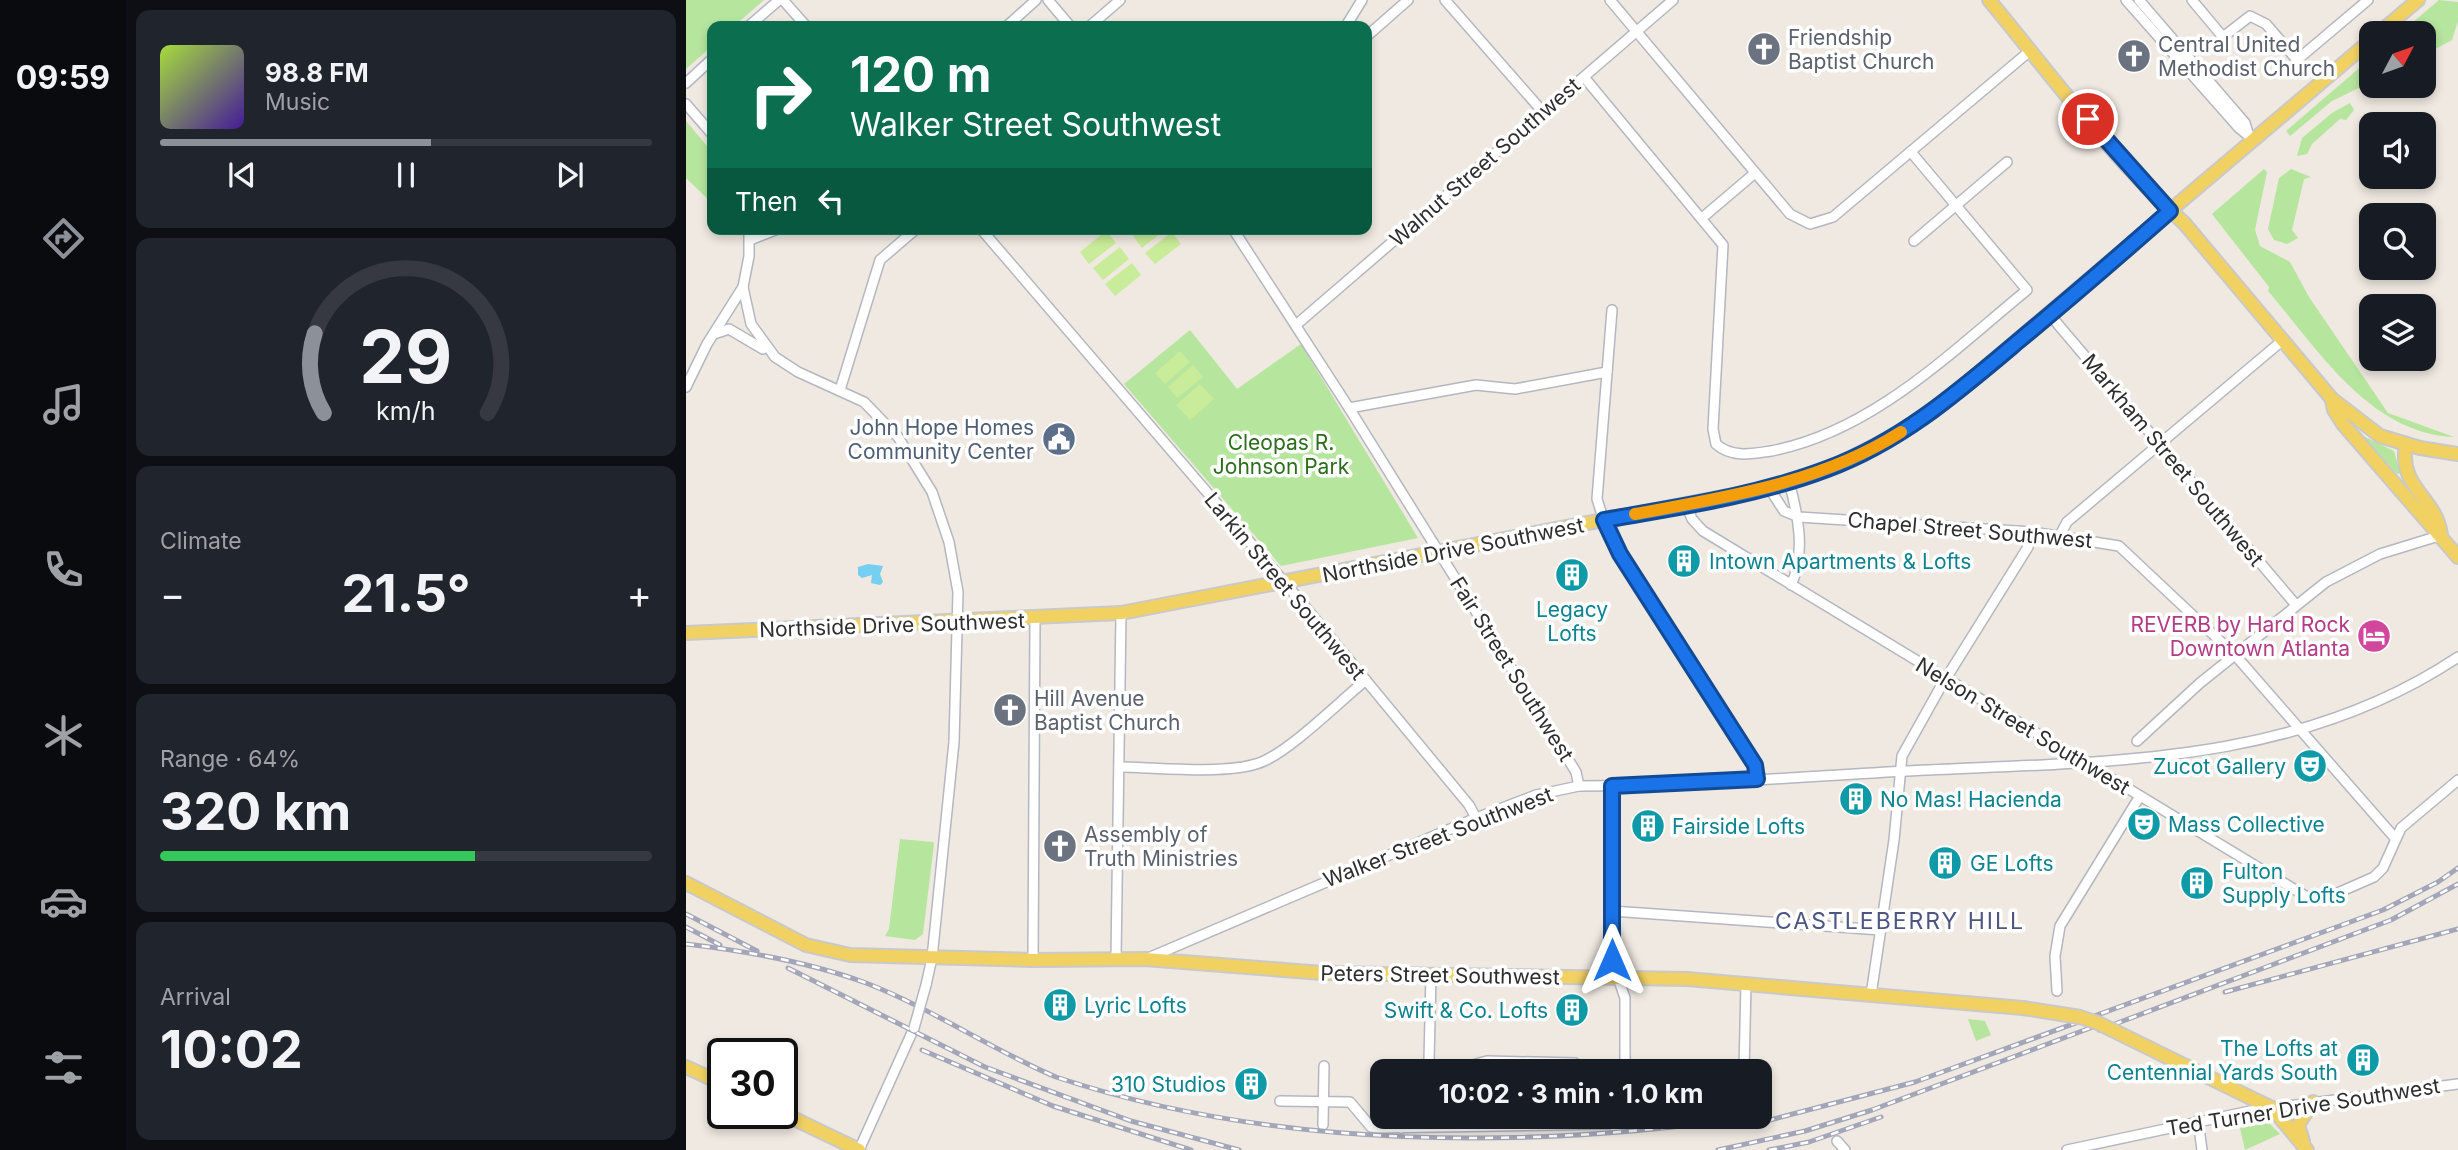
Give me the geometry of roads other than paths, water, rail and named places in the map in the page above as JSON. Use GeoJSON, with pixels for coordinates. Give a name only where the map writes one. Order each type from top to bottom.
{"type":"FeatureCollection","features":[{"type":"Feature","properties":{"kind":"main road"},"geometry":{"type":"LineString","coordinates":[[1989,0],[2332,399],[2374,432],[2406,444],[2454,453]]}},
{"type":"Feature","properties":{"kind":"main road"},"geometry":{"type":"LineString","coordinates":[[2393,21],[2418,0]]}},
{"type":"Feature","properties":{"kind":"main road","name":"Northside Drive Southwest"},"geometry":{"type":"LineString","coordinates":[[686,633],[1121,613],[1284,584],[1769,488],[1830,468],[1885,442],[1934,411],[2050,315],[2251,137],[2359,50]]}},
{"type":"Feature","properties":{"kind":"main road"},"geometry":{"type":"LineString","coordinates":[[2332,399],[2334,410],[2343,424],[2458,556]]}},
{"type":"Feature","properties":{"kind":"main road"},"geometry":{"type":"LineString","coordinates":[[2406,444],[2403,460],[2406,474],[2439,518],[2442,535]]}},
{"type":"Feature","properties":{"kind":"main road","name":"Peters Street Southwest"},"geometry":{"type":"LineString","coordinates":[[686,883],[789,937],[828,952],[932,958],[1145,959],[1322,973],[1746,983],[2023,1008],[2080,1017],[2098,1023],[2272,1108]]}},
{"type":"Feature","properties":{"kind":"main road"},"geometry":{"type":"LineString","coordinates":[[686,1066],[707,1076]]}},
{"type":"Feature","properties":{"kind":"main road"},"geometry":{"type":"LineString","coordinates":[[2306,1149],[2298,1125],[2313,1102]]}},
{"type":"Feature","properties":{"kind":"main road"},"geometry":{"type":"LineString","coordinates":[[2272,1108],[2306,1149]]}},
{"type":"Feature","properties":{"kind":"main road"},"geometry":{"type":"LineString","coordinates":[[798,1121],[859,1150]]}},
{"type":"Feature","properties":{"kind":"street"},"geometry":{"type":"LineString","coordinates":[[755,21],[781,0],[801,21]]}},
{"type":"Feature","properties":{"kind":"street"},"geometry":{"type":"LineString","coordinates":[[1013,21],[1036,0]]}},
{"type":"Feature","properties":{"kind":"street"},"geometry":{"type":"LineString","coordinates":[[1048,0],[1066,21]]}},
{"type":"Feature","properties":{"kind":"street"},"geometry":{"type":"LineString","coordinates":[[1096,21],[1120,0]]}},
{"type":"Feature","properties":{"kind":"street"},"geometry":{"type":"LineString","coordinates":[[1349,21],[1362,0]]}},
{"type":"Feature","properties":{"kind":"street"},"geometry":{"type":"LineString","coordinates":[[1372,32],[1408,0]]}},
{"type":"Feature","properties":{"kind":"street"},"geometry":{"type":"LineString","coordinates":[[1446,0],[1543,112]]}},
{"type":"Feature","properties":{"kind":"street"},"geometry":{"type":"LineString","coordinates":[[1610,0],[1790,214],[1810,224],[1822,223],[1833,217],[2031,50]]}},
{"type":"Feature","properties":{"kind":"street","name":"Walnut Street Southwest"},"geometry":{"type":"LineString","coordinates":[[1296,325],[1673,0]]}},
{"type":"Feature","properties":{"kind":"street"},"geometry":{"type":"LineString","coordinates":[[2126,0],[2239,128],[2251,137]]}},
{"type":"Feature","properties":{"kind":"street"},"geometry":{"type":"LineString","coordinates":[[2140,0],[2245,124],[2251,137]]}},
{"type":"Feature","properties":{"kind":"street"},"geometry":{"type":"LineString","coordinates":[[2192,0],[2223,37],[2250,16],[2266,24],[2297,60],[2368,0]]}},
{"type":"Feature","properties":{"kind":"street"},"geometry":{"type":"LineString","coordinates":[[686,83],[707,64]]}},
{"type":"Feature","properties":{"kind":"street"},"geometry":{"type":"LineString","coordinates":[[1584,77],[1723,245],[1713,429],[1716,444],[1725,452],[1748,455],[1823,436],[1857,420],[1917,379],[2027,290],[1911,152]]}},
{"type":"Feature","properties":{"kind":"street"},"geometry":{"type":"LineString","coordinates":[[686,104],[707,128]]}},
{"type":"Feature","properties":{"kind":"street"},"geometry":{"type":"LineString","coordinates":[[1913,241],[2007,162]]}},
{"type":"Feature","properties":{"kind":"street"},"geometry":{"type":"LineString","coordinates":[[1702,218],[1755,173]]}},
{"type":"Feature","properties":{"kind":"street"},"geometry":{"type":"LineString","coordinates":[[750,235],[743,287],[751,324],[775,357]]}},
{"type":"Feature","properties":{"kind":"street"},"geometry":{"type":"LineString","coordinates":[[750,240],[763,235]]}},
{"type":"Feature","properties":{"kind":"street"},"geometry":{"type":"LineString","coordinates":[[840,390],[880,260],[909,235]]}},
{"type":"Feature","properties":{"kind":"street","name":"Larkin Street Southwest"},"geometry":{"type":"LineString","coordinates":[[986,235],[1366,680],[1469,805],[1476,818]]}},
{"type":"Feature","properties":{"kind":"street","name":"Fair Street Southwest"},"geometry":{"type":"LineString","coordinates":[[1237,235],[1349,408],[1576,772],[1579,786]]}},
{"type":"Feature","properties":{"kind":"street"},"geometry":{"type":"LineString","coordinates":[[686,387],[712,335],[743,287]]}},
{"type":"Feature","properties":{"kind":"street"},"geometry":{"type":"LineString","coordinates":[[1612,310],[1597,499],[1609,537],[1755,765],[1757,779]]}},
{"type":"Feature","properties":{"kind":"street","name":"Markham Street Southwest"},"geometry":{"type":"LineString","coordinates":[[2050,315],[2296,605]]}},
{"type":"Feature","properties":{"kind":"street"},"geometry":{"type":"LineString","coordinates":[[712,335],[723,330],[735,331],[798,372],[864,402],[885,422],[910,453],[932,492],[949,542],[958,592],[952,775],[932,958],[914,1028],[859,1150]]}},
{"type":"Feature","properties":{"kind":"street"},"geometry":{"type":"LineString","coordinates":[[2060,535],[2067,522],[2283,340]]}},
{"type":"Feature","properties":{"kind":"street"},"geometry":{"type":"LineString","coordinates":[[1349,408],[1467,387],[1515,389],[1607,372]]}},
{"type":"Feature","properties":{"kind":"street"},"geometry":{"type":"LineString","coordinates":[[1789,482],[1799,517],[1796,575],[1791,585]]}},
{"type":"Feature","properties":{"kind":"street"},"geometry":{"type":"LineString","coordinates":[[1769,488],[1784,511],[1799,517]]}},
{"type":"Feature","properties":{"kind":"street","name":"Nelson Street Southwest"},"geometry":{"type":"LineString","coordinates":[[1686,504],[1692,519],[1703,531],[2307,897],[2326,898],[2374,877],[2383,868],[2395,838]]}},
{"type":"Feature","properties":{"kind":"street","name":"Chapel Street Southwest"},"geometry":{"type":"LineString","coordinates":[[1799,517],[2032,532],[2113,543],[2128,551],[2235,655],[2395,838]]}},
{"type":"Feature","properties":{"kind":"street"},"geometry":{"type":"LineString","coordinates":[[1871,995],[1900,771],[1908,743],[2028,547],[2032,532]]}},
{"type":"Feature","properties":{"kind":"street"},"geometry":{"type":"LineString","coordinates":[[2137,741],[2235,655],[2296,605],[2345,570],[2381,554],[2442,535]]}},
{"type":"Feature","properties":{"kind":"street"},"geometry":{"type":"LineString","coordinates":[[1116,958],[1121,613]]}},
{"type":"Feature","properties":{"kind":"street"},"geometry":{"type":"LineString","coordinates":[[1033,960],[1035,619]]}},
{"type":"Feature","properties":{"kind":"street","name":"Walker Street Southwest"},"geometry":{"type":"LineString","coordinates":[[1145,959],[1476,818],[1536,796],[1579,786],[2082,761],[2216,750],[2300,731],[2373,705],[2458,657]]}},
{"type":"Feature","properties":{"kind":"street"},"geometry":{"type":"LineString","coordinates":[[1119,767],[1235,768],[1255,765],[1276,755],[1366,680]]}},
{"type":"Feature","properties":{"kind":"street"},"geometry":{"type":"LineString","coordinates":[[2395,838],[2401,828],[2458,780]]}},
{"type":"Feature","properties":{"kind":"street"},"geometry":{"type":"LineString","coordinates":[[1612,786],[1612,960],[1625,998],[1625,1059]]}},
{"type":"Feature","properties":{"kind":"street"},"geometry":{"type":"LineString","coordinates":[[2057,991],[2055,956],[2060,926],[2140,796]]}},
{"type":"Feature","properties":{"kind":"street"},"geometry":{"type":"LineString","coordinates":[[1612,911],[1881,930]]}},
{"type":"Feature","properties":{"kind":"street"},"geometry":{"type":"LineString","coordinates":[[1429,1059],[1431,975]]}},
{"type":"Feature","properties":{"kind":"street"},"geometry":{"type":"LineString","coordinates":[[1744,1059],[1746,983]]}},
{"type":"Feature","properties":{"kind":"street"},"geometry":{"type":"LineString","coordinates":[[1323,1125],[1324,1066]]}},
{"type":"Feature","properties":{"kind":"street","name":"Ted Turner Drive Southwest"},"geometry":{"type":"LineString","coordinates":[[2067,1150],[2198,1120],[2458,1084]]}},
{"type":"Feature","properties":{"kind":"street"},"geometry":{"type":"LineString","coordinates":[[1280,1101],[1350,1102],[1370,1124]]}},
{"type":"Feature","properties":{"kind":"street"},"geometry":{"type":"LineString","coordinates":[[2198,1120],[2202,1150]]}},
{"type":"Feature","properties":{"kind":"street"},"geometry":{"type":"LineString","coordinates":[[1837,1141],[1845,1150]]}},
{"type":"Feature","properties":{"kind":"water"},"geometry":{"type":"Polygon","coordinates":[[[868,564],[883,566],[880,574],[883,582],[880,585],[871,583],[872,575],[862,578],[858,575],[858,567],[868,564]]]}},
{"type":"Feature","properties":{"kind":"railway"},"geometry":{"type":"LineString","coordinates":[[1772,1119],[1915,1082],[2383,910],[2438,882],[2458,868]]}},
{"type":"Feature","properties":{"kind":"railway"},"geometry":{"type":"LineString","coordinates":[[2099,1030],[2391,920],[2458,884]]}},
{"type":"Feature","properties":{"kind":"railway"},"geometry":{"type":"LineString","coordinates":[[686,914],[757,951]]}},
{"type":"Feature","properties":{"kind":"railway"},"geometry":{"type":"LineString","coordinates":[[686,927],[720,945]]}},
{"type":"Feature","properties":{"kind":"railway"},"geometry":{"type":"LineString","coordinates":[[2225,992],[2458,929]]}},
{"type":"Feature","properties":{"kind":"railway"},"geometry":{"type":"LineString","coordinates":[[686,944],[777,958],[866,983],[914,1004],[1056,1077],[1140,1101],[1226,1119],[1404,1137],[1494,1138],[1583,1135],[1650,1129]]}},
{"type":"Feature","properties":{"kind":"railway"},"geometry":{"type":"LineString","coordinates":[[788,968],[985,1067],[1131,1121],[1239,1150]]}},
{"type":"Feature","properties":{"kind":"railway"},"geometry":{"type":"LineString","coordinates":[[1718,1150],[1805,1131],[1872,1110],[2106,1022]]}},
{"type":"Feature","properties":{"kind":"railway"},"geometry":{"type":"LineString","coordinates":[[922,1050],[1053,1106],[1191,1150]]}},
{"type":"Feature","properties":{"kind":"railway"},"geometry":{"type":"LineString","coordinates":[[1769,1150],[1809,1142],[1881,1117]]}},
{"type":"Feature","properties":{"kind":"place","name":"Friendship Baptist Church"},"geometry":{"type":"Point","coordinates":[1764,49]}},
{"type":"Feature","properties":{"kind":"place","name":"Central United Methodist Church"},"geometry":{"type":"Point","coordinates":[2134,56]}},
{"type":"Feature","properties":{"kind":"place","name":"John Hope Homes Community Center"},"geometry":{"type":"Point","coordinates":[1059,439]}},
{"type":"Feature","properties":{"kind":"place","name":"Intown Apartments & Lofts"},"geometry":{"type":"Point","coordinates":[1684,561]}},
{"type":"Feature","properties":{"kind":"place","name":"Legacy Lofts"},"geometry":{"type":"Point","coordinates":[1572,575]}},
{"type":"Feature","properties":{"kind":"place","name":"REVERB by Hard Rock Downtown Atlanta"},"geometry":{"type":"Point","coordinates":[2374,636]}},
{"type":"Feature","properties":{"kind":"place","name":"Hill Avenue Baptist Church"},"geometry":{"type":"Point","coordinates":[1010,710]}},
{"type":"Feature","properties":{"kind":"place","name":"Zucot Gallery"},"geometry":{"type":"Point","coordinates":[2310,766]}},
{"type":"Feature","properties":{"kind":"place","name":"No Mas! Hacienda"},"geometry":{"type":"Point","coordinates":[1856,799]}},
{"type":"Feature","properties":{"kind":"place","name":"Mass Collective"},"geometry":{"type":"Point","coordinates":[2144,824]}},
{"type":"Feature","properties":{"kind":"place","name":"Fairside Lofts"},"geometry":{"type":"Point","coordinates":[1648,826]}},
{"type":"Feature","properties":{"kind":"place","name":"Assembly of Truth Ministries"},"geometry":{"type":"Point","coordinates":[1060,846]}},
{"type":"Feature","properties":{"kind":"place","name":"GE Lofts"},"geometry":{"type":"Point","coordinates":[1945,863]}},
{"type":"Feature","properties":{"kind":"place","name":"Fulton Supply Lofts"},"geometry":{"type":"Point","coordinates":[2197,883]}},
{"type":"Feature","properties":{"kind":"place","name":"Lyric Lofts"},"geometry":{"type":"Point","coordinates":[1060,1005]}},
{"type":"Feature","properties":{"kind":"place","name":"Swift & Co. Lofts"},"geometry":{"type":"Point","coordinates":[1572,1010]}},
{"type":"Feature","properties":{"kind":"place","name":"The Lofts at Centennial Yards South"},"geometry":{"type":"Point","coordinates":[2363,1060]}},
{"type":"Feature","properties":{"kind":"place","name":"310 Studios"},"geometry":{"type":"Point","coordinates":[1251,1084]}},
{"type":"Feature","properties":{"kind":"district","name":"CASTLEBERRY HILL"},"geometry":{"type":"Point","coordinates":[1900,921]}},
{"type":"Feature","properties":{"kind":"park label","name":"Cleopas R. Johnson Park"},"geometry":{"type":"Point","coordinates":[1281,454]}}]}
